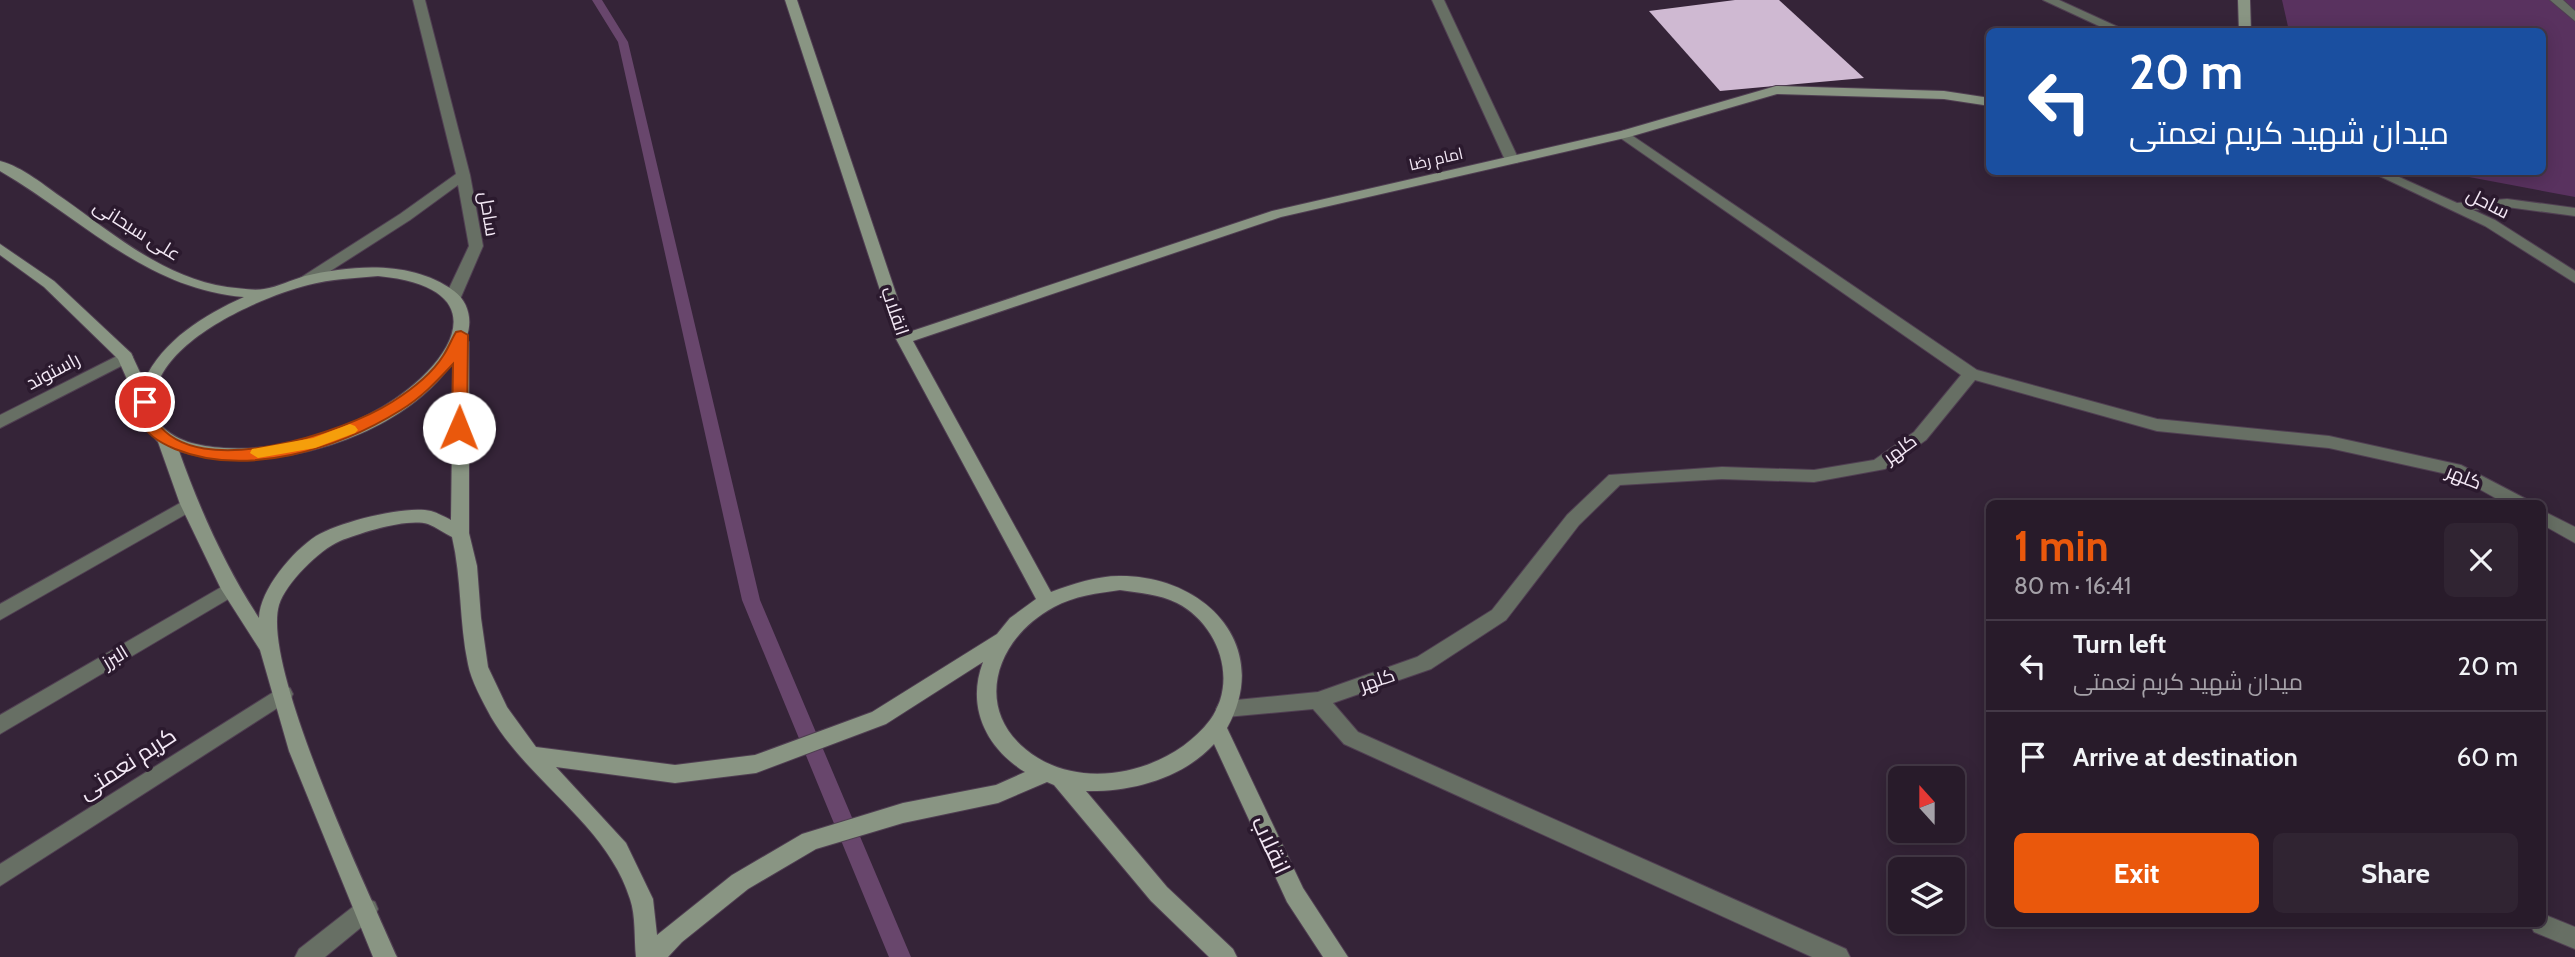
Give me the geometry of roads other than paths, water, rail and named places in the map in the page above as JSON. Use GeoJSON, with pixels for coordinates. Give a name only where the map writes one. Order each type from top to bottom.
{"type":"FeatureCollection","features":[{"type":"Feature","properties":{"kind":"street","name":"ساحل"},"geometry":{"type":"LineString","coordinates":[[419,0],[463,175],[476,246],[453,297]]}},
{"type":"Feature","properties":{"kind":"street","name":"انقلاب"},"geometry":{"type":"LineString","coordinates":[[791,0],[904,339],[1047,601]]}},
{"type":"Feature","properties":{"kind":"street"},"geometry":{"type":"LineString","coordinates":[[1438,0],[1512,160]]}},
{"type":"Feature","properties":{"kind":"street"},"geometry":{"type":"LineString","coordinates":[[2049,0],[2114,28]]}},
{"type":"Feature","properties":{"kind":"street"},"geometry":{"type":"LineString","coordinates":[[2244,0],[2245,28]]}},
{"type":"Feature","properties":{"kind":"street"},"geometry":{"type":"LineString","coordinates":[[2556,0],[2575,17]]}},
{"type":"Feature","properties":{"kind":"street","name":"امام رضا"},"geometry":{"type":"LineString","coordinates":[[904,339],[1277,214],[1624,134],[1776,90],[1944,95],[1986,101]]}},
{"type":"Feature","properties":{"kind":"street"},"geometry":{"type":"LineString","coordinates":[[1624,134],[1971,374]]}},
{"type":"Feature","properties":{"kind":"street","name":"علی سبحانی"},"geometry":{"type":"LineString","coordinates":[[0,165],[38,187],[119,245],[172,276],[224,291],[265,294]]}},
{"type":"Feature","properties":{"kind":"street"},"geometry":{"type":"LineString","coordinates":[[304,281],[405,217],[463,175]]}},
{"type":"Feature","properties":{"kind":"street","name":"ساحل"},"geometry":{"type":"LineString","coordinates":[[2385,175],[2490,223],[2575,278]]}},
{"type":"Feature","properties":{"kind":"street"},"geometry":{"type":"LineString","coordinates":[[2455,207],[2507,203],[2575,212]]}},
{"type":"Feature","properties":{"kind":"street"},"geometry":{"type":"LineString","coordinates":[[3,254],[49,284],[125,357],[145,402],[149,423],[166,440],[194,451],[229,455],[271,452],[315,442],[358,426],[397,406],[428,383],[449,359],[461,335]]}},
{"type":"Feature","properties":{"kind":"street"},"geometry":{"type":"LineString","coordinates":[[145,402],[152,379],[170,354],[195,331],[228,311],[265,294],[304,281],[343,274],[379,272],[410,275],[436,284],[453,297],[462,315],[460,533],[468,566],[471,618],[478,667],[499,712],[530,755],[585,811],[618,850],[642,899],[650,957]]}},
{"type":"Feature","properties":{"kind":"street","name":"راستوند"},"geometry":{"type":"LineString","coordinates":[[0,422],[125,357]]}},
{"type":"Feature","properties":{"kind":"street","name":"کلهر"},"geometry":{"type":"LineString","coordinates":[[1221,718],[1318,700],[1424,663],[1499,615],[1573,520],[1615,479],[1722,473],[1814,476],[1879,465],[1920,436],[1971,374],[2157,425],[2329,442],[2461,471],[2513,500]]}},
{"type":"Feature","properties":{"kind":"street"},"geometry":{"type":"LineString","coordinates":[[166,440],[188,504],[230,589],[269,648],[299,751],[385,957]]}},
{"type":"Feature","properties":{"kind":"street"},"geometry":{"type":"LineString","coordinates":[[0,613],[188,504]]}},
{"type":"Feature","properties":{"kind":"street"},"geometry":{"type":"LineString","coordinates":[[269,648],[269,607],[281,581],[323,541],[374,521],[429,517],[460,533]]}},
{"type":"Feature","properties":{"kind":"street"},"geometry":{"type":"LineString","coordinates":[[2546,519],[2575,536]]}},
{"type":"Feature","properties":{"kind":"street"},"geometry":{"type":"LineString","coordinates":[[530,755],[675,774],[756,764],[878,718],[1003,639],[1023,618],[1047,601],[1082,588],[1120,583],[1155,587],[1187,600],[1213,621],[1229,647],[1234,677],[1221,718],[1187,755],[1149,775],[1105,783],[1054,776],[1014,755],[994,729],[986,699],[989,668],[1003,639]]}},
{"type":"Feature","properties":{"kind":"street","name":"البرز"},"geometry":{"type":"LineString","coordinates":[[0,725],[230,589]]}},
{"type":"Feature","properties":{"kind":"street","name":"کریم نعمتی"},"geometry":{"type":"LineString","coordinates":[[0,876],[283,694]]}},
{"type":"Feature","properties":{"kind":"street"},"geometry":{"type":"LineString","coordinates":[[1318,700],[1351,738],[1838,957]]}},
{"type":"Feature","properties":{"kind":"street","name":"انقلاب"},"geometry":{"type":"LineString","coordinates":[[1221,718],[1295,895],[1336,957]]}},
{"type":"Feature","properties":{"kind":"street"},"geometry":{"type":"LineString","coordinates":[[650,957],[674,934],[740,882],[810,841],[903,813],[998,794],[1054,776]]}},
{"type":"Feature","properties":{"kind":"street"},"geometry":{"type":"LineString","coordinates":[[1054,776],[1159,894],[1225,957]]}},
{"type":"Feature","properties":{"kind":"street"},"geometry":{"type":"LineString","coordinates":[[307,957],[367,909]]}},
{"type":"Feature","properties":{"kind":"street"},"geometry":{"type":"LineString","coordinates":[[2546,926],[2575,938]]}},
{"type":"Feature","properties":{"kind":"waterway"},"geometry":{"type":"LineString","coordinates":[[597,0],[623,42],[751,600],[900,957]]}}]}
